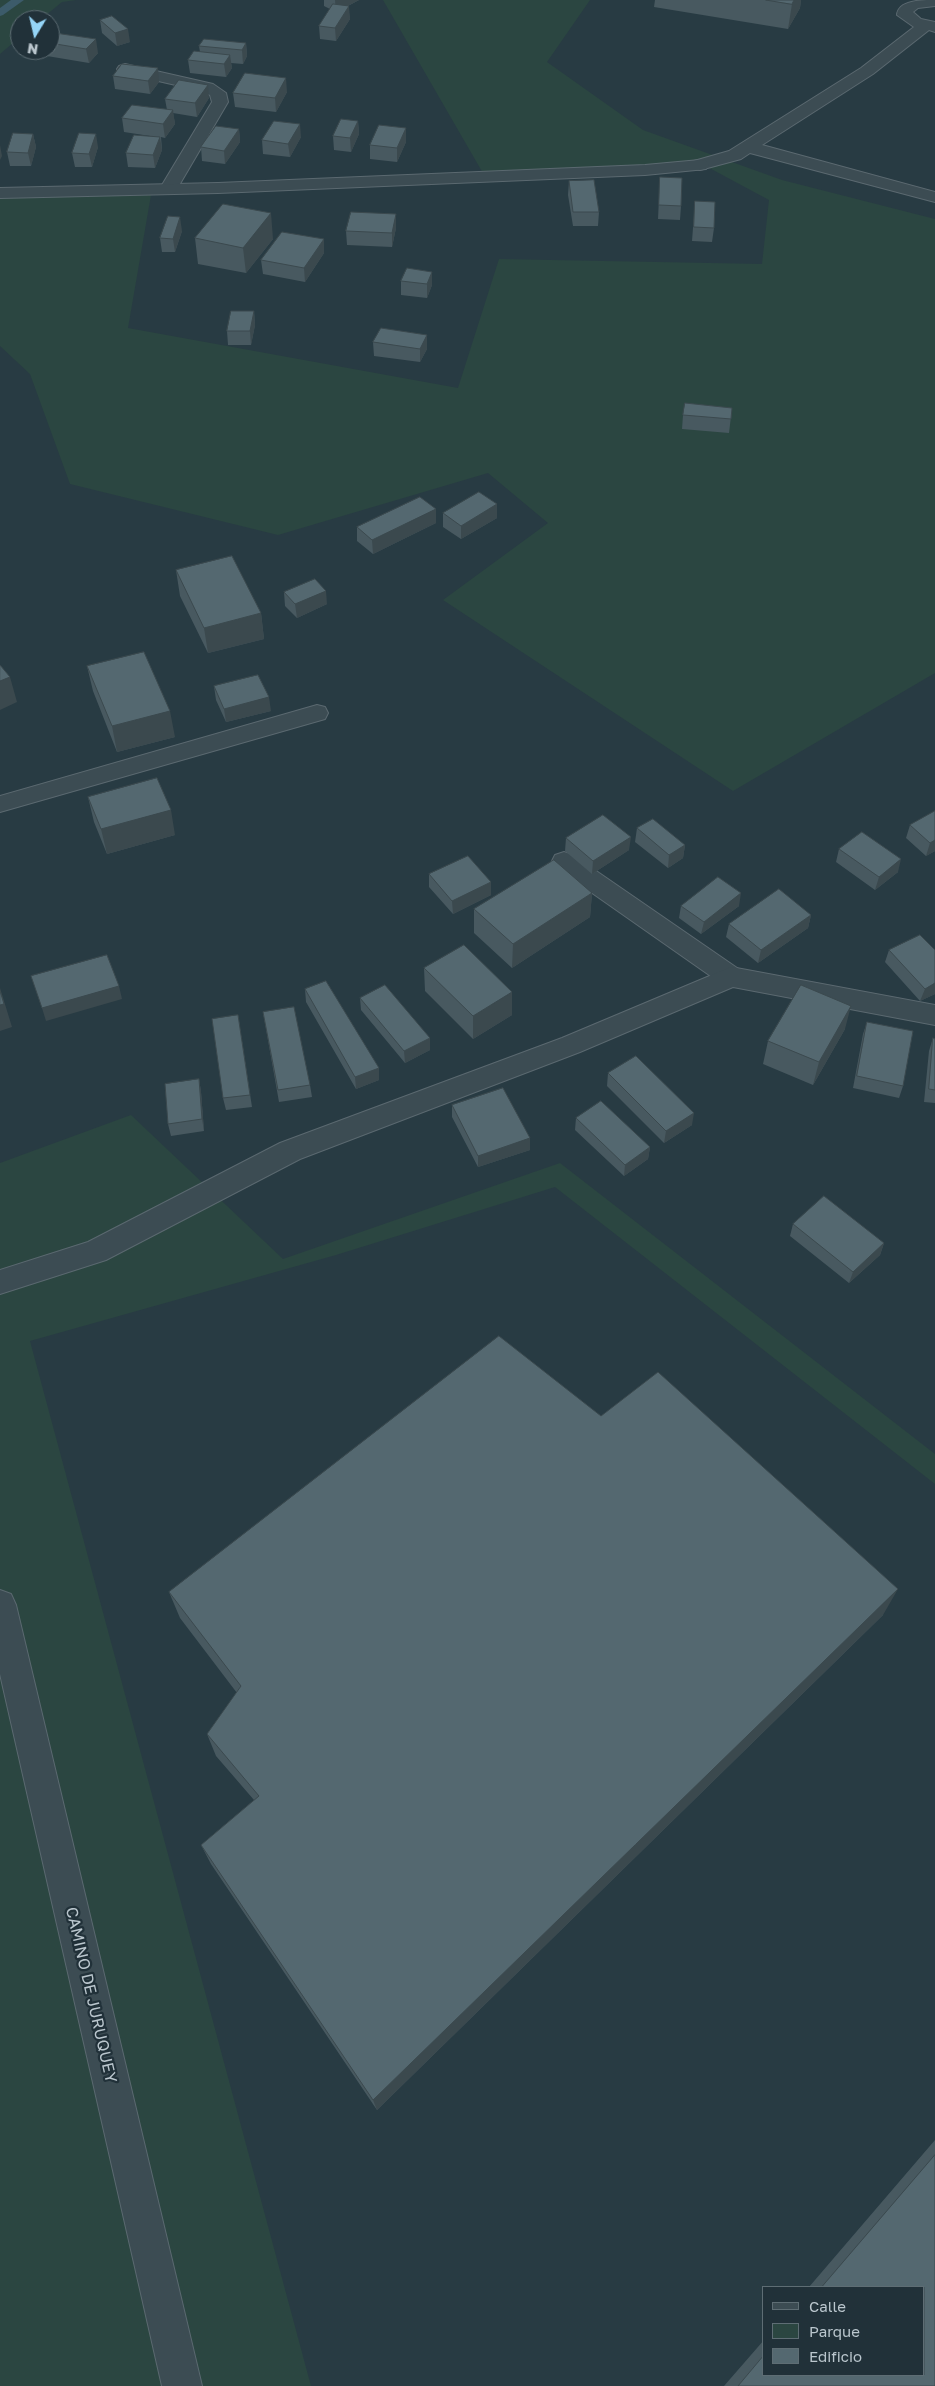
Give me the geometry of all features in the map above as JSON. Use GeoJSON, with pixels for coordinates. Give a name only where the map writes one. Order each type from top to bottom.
{"type":"FeatureCollection","features":[{"type":"Feature","properties":{"kind":"street"},"geometry":{"type":"LineString","coordinates":[[930,27],[910,20],[905,11],[913,4],[935,1]]}},
{"type":"Feature","properties":{"kind":"street"},"geometry":{"type":"LineString","coordinates":[[0,193],[168,190],[644,170],[700,165],[736,155],[867,71],[930,27]]}},
{"type":"Feature","properties":{"kind":"street"},"geometry":{"type":"LineString","coordinates":[[125,68],[207,87],[218,93],[220,102],[168,190]]}},
{"type":"Feature","properties":{"kind":"street"},"geometry":{"type":"LineString","coordinates":[[748,147],[935,197]]}},
{"type":"Feature","properties":{"kind":"street"},"geometry":{"type":"LineString","coordinates":[[0,804],[317,714]]}},
{"type":"Feature","properties":{"kind":"street"},"geometry":{"type":"LineString","coordinates":[[564,861],[731,977],[935,1015]]}},
{"type":"Feature","properties":{"kind":"street"},"geometry":{"type":"LineString","coordinates":[[0,1282],[96,1251],[290,1151],[571,1045],[731,977]]}},
{"type":"Feature","properties":{"kind":"street","name":"CAMINO DE JURUQUEY"},"geometry":{"type":"LineString","coordinates":[[0,1604],[182,2386]]}},
{"type":"Feature","properties":{"kind":"green space"},"geometry":{"type":"Polygon","coordinates":[[[0,0],[76,0],[62,2],[52,10],[10,10],[10,46],[0,54],[0,0]]]}},
{"type":"Feature","properties":{"kind":"green space"},"geometry":{"type":"Polygon","coordinates":[[[383,0],[590,0],[547,62],[643,130],[782,180],[935,219],[935,673],[733,791],[443,600],[548,523],[488,473],[278,535],[70,484],[30,374],[0,346],[0,198],[151,195],[128,328],[458,388],[499,259],[762,264],[769,200],[700,163],[484,175],[383,0]]]}},
{"type":"Feature","properties":{"kind":"green space"},"geometry":{"type":"Polygon","coordinates":[[[131,1115],[283,1259],[560,1163],[935,1454],[935,1484],[555,1187],[336,1255],[30,1341],[311,2386],[0,2386],[0,1163],[131,1115]]]}},
{"type":"Feature","properties":{"kind":"building"},"geometry":{"type":"Polygon","coordinates":[[[766,0],[794,0],[792,4],[766,0]]]}},
{"type":"Feature","properties":{"kind":"building"},"geometry":{"type":"Polygon","coordinates":[[[333,4],[349,6],[335,28],[319,26],[333,4]]]}},
{"type":"Feature","properties":{"kind":"building"},"geometry":{"type":"Polygon","coordinates":[[[112,16],[128,29],[115,33],[100,20],[112,16]]]}},
{"type":"Feature","properties":{"kind":"building"},"geometry":{"type":"Polygon","coordinates":[[[60,34],[96,39],[86,49],[60,45],[60,34]]]}},
{"type":"Feature","properties":{"kind":"building"},"geometry":{"type":"Polygon","coordinates":[[[204,39],[246,43],[242,50],[199,46],[204,39]]]}},
{"type":"Feature","properties":{"kind":"building"},"geometry":{"type":"Polygon","coordinates":[[[194,51],[230,55],[224,64],[188,60],[194,51]]]}},
{"type":"Feature","properties":{"kind":"building"},"geometry":{"type":"Polygon","coordinates":[[[122,64],[158,68],[148,81],[113,76],[122,64]]]}},
{"type":"Feature","properties":{"kind":"building"},"geometry":{"type":"Polygon","coordinates":[[[245,73],[286,78],[275,98],[233,93],[245,73]]]}},
{"type":"Feature","properties":{"kind":"building"},"geometry":{"type":"Polygon","coordinates":[[[179,80],[208,85],[195,103],[165,99],[179,80]]]}},
{"type":"Feature","properties":{"kind":"building"},"geometry":{"type":"Polygon","coordinates":[[[132,105],[173,110],[163,124],[122,118],[132,105]]]}},
{"type":"Feature","properties":{"kind":"building"},"geometry":{"type":"Polygon","coordinates":[[[341,119],[358,121],[350,138],[333,136],[341,119]]]}},
{"type":"Feature","properties":{"kind":"building"},"geometry":{"type":"Polygon","coordinates":[[[274,121],[300,124],[288,144],[262,140],[274,121]]]}},
{"type":"Feature","properties":{"kind":"building"},"geometry":{"type":"Polygon","coordinates":[[[379,125],[406,128],[397,148],[370,145],[379,125]]]}},
{"type":"Feature","properties":{"kind":"building"},"geometry":{"type":"Polygon","coordinates":[[[216,126],[239,129],[224,151],[201,147],[216,126]]]}},
{"type":"Feature","properties":{"kind":"building"},"geometry":{"type":"Polygon","coordinates":[[[13,133],[33,134],[28,153],[7,152],[13,133]]]}},
{"type":"Feature","properties":{"kind":"building"},"geometry":{"type":"Polygon","coordinates":[[[79,133],[96,134],[89,154],[72,153],[79,133]]]}},
{"type":"Feature","properties":{"kind":"building"},"geometry":{"type":"Polygon","coordinates":[[[134,135],[160,137],[153,155],[126,153],[134,135]]]}},
{"type":"Feature","properties":{"kind":"building"},"geometry":{"type":"Polygon","coordinates":[[[660,177],[682,178],[681,206],[659,205],[660,177]]]}},
{"type":"Feature","properties":{"kind":"building"},"geometry":{"type":"Polygon","coordinates":[[[594,180],[599,212],[573,212],[569,181],[594,180]]]}},
{"type":"Feature","properties":{"kind":"building"},"geometry":{"type":"Polygon","coordinates":[[[695,201],[715,202],[714,228],[694,227],[695,201]]]}},
{"type":"Feature","properties":{"kind":"building"},"geometry":{"type":"Polygon","coordinates":[[[223,204],[271,213],[243,248],[195,238],[223,204]]]}},
{"type":"Feature","properties":{"kind":"building"},"geometry":{"type":"Polygon","coordinates":[[[351,212],[396,214],[392,233],[346,231],[351,212]]]}},
{"type":"Feature","properties":{"kind":"building"},"geometry":{"type":"Polygon","coordinates":[[[168,216],[180,217],[173,239],[160,238],[168,216]]]}},
{"type":"Feature","properties":{"kind":"building"},"geometry":{"type":"Polygon","coordinates":[[[282,232],[324,239],[304,268],[261,260],[282,232]]]}},
{"type":"Feature","properties":{"kind":"building"},"geometry":{"type":"Polygon","coordinates":[[[407,268],[432,272],[427,284],[401,281],[407,268]]]}},
{"type":"Feature","properties":{"kind":"building"},"geometry":{"type":"Polygon","coordinates":[[[231,311],[254,311],[250,331],[227,331],[231,311]]]}},
{"type":"Feature","properties":{"kind":"building"},"geometry":{"type":"Polygon","coordinates":[[[381,328],[427,335],[420,349],[373,342],[381,328]]]}},
{"type":"Feature","properties":{"kind":"building"},"geometry":{"type":"Polygon","coordinates":[[[685,403],[732,408],[731,419],[683,415],[685,403]]]}},
{"type":"Feature","properties":{"kind":"building"},"geometry":{"type":"Polygon","coordinates":[[[479,492],[497,504],[461,526],[443,513],[479,492]]]}},
{"type":"Feature","properties":{"kind":"building"},"geometry":{"type":"Polygon","coordinates":[[[420,497],[436,509],[372,540],[357,527],[420,497]]]}},
{"type":"Feature","properties":{"kind":"building"},"geometry":{"type":"Polygon","coordinates":[[[232,556],[261,613],[204,628],[176,570],[232,556]]]}},
{"type":"Feature","properties":{"kind":"building"},"geometry":{"type":"Polygon","coordinates":[[[315,579],[326,591],[295,604],[284,592],[315,579]]]}},
{"type":"Feature","properties":{"kind":"building"},"geometry":{"type":"Polygon","coordinates":[[[144,652],[170,711],[112,726],[87,666],[144,652]]]}},
{"type":"Feature","properties":{"kind":"building"},"geometry":{"type":"Polygon","coordinates":[[[0,665],[10,677],[0,681],[0,665]]]}},
{"type":"Feature","properties":{"kind":"building"},"geometry":{"type":"Polygon","coordinates":[[[258,675],[269,697],[224,709],[214,686],[258,675]]]}},
{"type":"Feature","properties":{"kind":"building"},"geometry":{"type":"Polygon","coordinates":[[[157,778],[171,810],[101,829],[88,797],[157,778]]]}},
{"type":"Feature","properties":{"kind":"building"},"geometry":{"type":"Polygon","coordinates":[[[935,811],[935,840],[930,843],[910,825],[935,811]]]}},
{"type":"Feature","properties":{"kind":"building"},"geometry":{"type":"Polygon","coordinates":[[[603,815],[631,837],[593,861],[566,838],[603,815]]]}},
{"type":"Feature","properties":{"kind":"building"},"geometry":{"type":"Polygon","coordinates":[[[653,819],[685,845],[669,855],[637,828],[653,819]]]}},
{"type":"Feature","properties":{"kind":"building"},"geometry":{"type":"Polygon","coordinates":[[[862,832],[901,859],[879,877],[839,849],[862,832]]]}},
{"type":"Feature","properties":{"kind":"building"},"geometry":{"type":"Polygon","coordinates":[[[468,856],[491,882],[452,901],[429,874],[468,856]]]}},
{"type":"Feature","properties":{"kind":"building"},"geometry":{"type":"Polygon","coordinates":[[[554,860],[592,893],[513,944],[474,909],[554,860]]]}},
{"type":"Feature","properties":{"kind":"building"},"geometry":{"type":"Polygon","coordinates":[[[718,877],[741,893],[704,922],[681,906],[718,877]]]}},
{"type":"Feature","properties":{"kind":"building"},"geometry":{"type":"Polygon","coordinates":[[[779,889],[811,915],[761,950],[729,924],[779,889]]]}},
{"type":"Feature","properties":{"kind":"building"},"geometry":{"type":"Polygon","coordinates":[[[920,935],[935,950],[935,983],[925,989],[889,950],[920,935]]]}},
{"type":"Feature","properties":{"kind":"building"},"geometry":{"type":"Polygon","coordinates":[[[464,945],[512,992],[473,1016],[424,968],[464,945]]]}},
{"type":"Feature","properties":{"kind":"building"},"geometry":{"type":"Polygon","coordinates":[[[107,955],[119,986],[42,1008],[31,976],[107,955]]]}},
{"type":"Feature","properties":{"kind":"building"},"geometry":{"type":"Polygon","coordinates":[[[326,981],[379,1068],[355,1077],[305,989],[326,981]]]}},
{"type":"Feature","properties":{"kind":"building"},"geometry":{"type":"Polygon","coordinates":[[[385,985],[430,1038],[404,1051],[360,998],[385,985]]]}},
{"type":"Feature","properties":{"kind":"building"},"geometry":{"type":"Polygon","coordinates":[[[801,985],[851,1006],[819,1062],[768,1041],[801,985]]]}},
{"type":"Feature","properties":{"kind":"building"},"geometry":{"type":"Polygon","coordinates":[[[0,991],[4,1004],[0,1005],[0,991]]]}},
{"type":"Feature","properties":{"kind":"building"},"geometry":{"type":"Polygon","coordinates":[[[294,1007],[310,1085],[278,1090],[263,1012],[294,1007]]]}},
{"type":"Feature","properties":{"kind":"building"},"geometry":{"type":"Polygon","coordinates":[[[238,1015],[250,1095],[223,1098],[212,1019],[238,1015]]]}},
{"type":"Feature","properties":{"kind":"building"},"geometry":{"type":"Polygon","coordinates":[[[867,1022],[913,1031],[903,1086],[857,1076],[867,1022]]]}},
{"type":"Feature","properties":{"kind":"building"},"geometry":{"type":"Polygon","coordinates":[[[933,1038],[935,1039],[935,1090],[929,1089],[933,1038]]]}},
{"type":"Feature","properties":{"kind":"building"},"geometry":{"type":"Polygon","coordinates":[[[636,1056],[694,1113],[666,1131],[608,1073],[636,1056]]]}},
{"type":"Feature","properties":{"kind":"building"},"geometry":{"type":"Polygon","coordinates":[[[199,1079],[202,1119],[168,1124],[165,1084],[199,1079]]]}},
{"type":"Feature","properties":{"kind":"building"},"geometry":{"type":"Polygon","coordinates":[[[503,1088],[530,1138],[478,1156],[452,1105],[503,1088]]]}},
{"type":"Feature","properties":{"kind":"building"},"geometry":{"type":"Polygon","coordinates":[[[601,1101],[650,1147],[625,1165],[576,1118],[601,1101]]]}},
{"type":"Feature","properties":{"kind":"building"},"geometry":{"type":"Polygon","coordinates":[[[824,1196],[884,1243],[853,1272],[793,1224],[824,1196]]]}},
{"type":"Feature","properties":{"kind":"building"},"geometry":{"type":"Polygon","coordinates":[[[499,1336],[601,1416],[658,1372],[898,1589],[373,2100],[201,1845],[259,1796],[207,1734],[241,1686],[169,1592],[499,1336]]]}},
{"type":"Feature","properties":{"kind":"building"},"geometry":{"type":"Polygon","coordinates":[[[935,2155],[935,2386],[738,2386],[762,2357],[762,2376],[925,2376],[925,2286],[823,2286],[935,2155]]]}},
{"type":"Feature","properties":{"kind":"waterway"},"geometry":{"type":"LineString","coordinates":[[0,13],[11,3],[19,0]]}}]}
